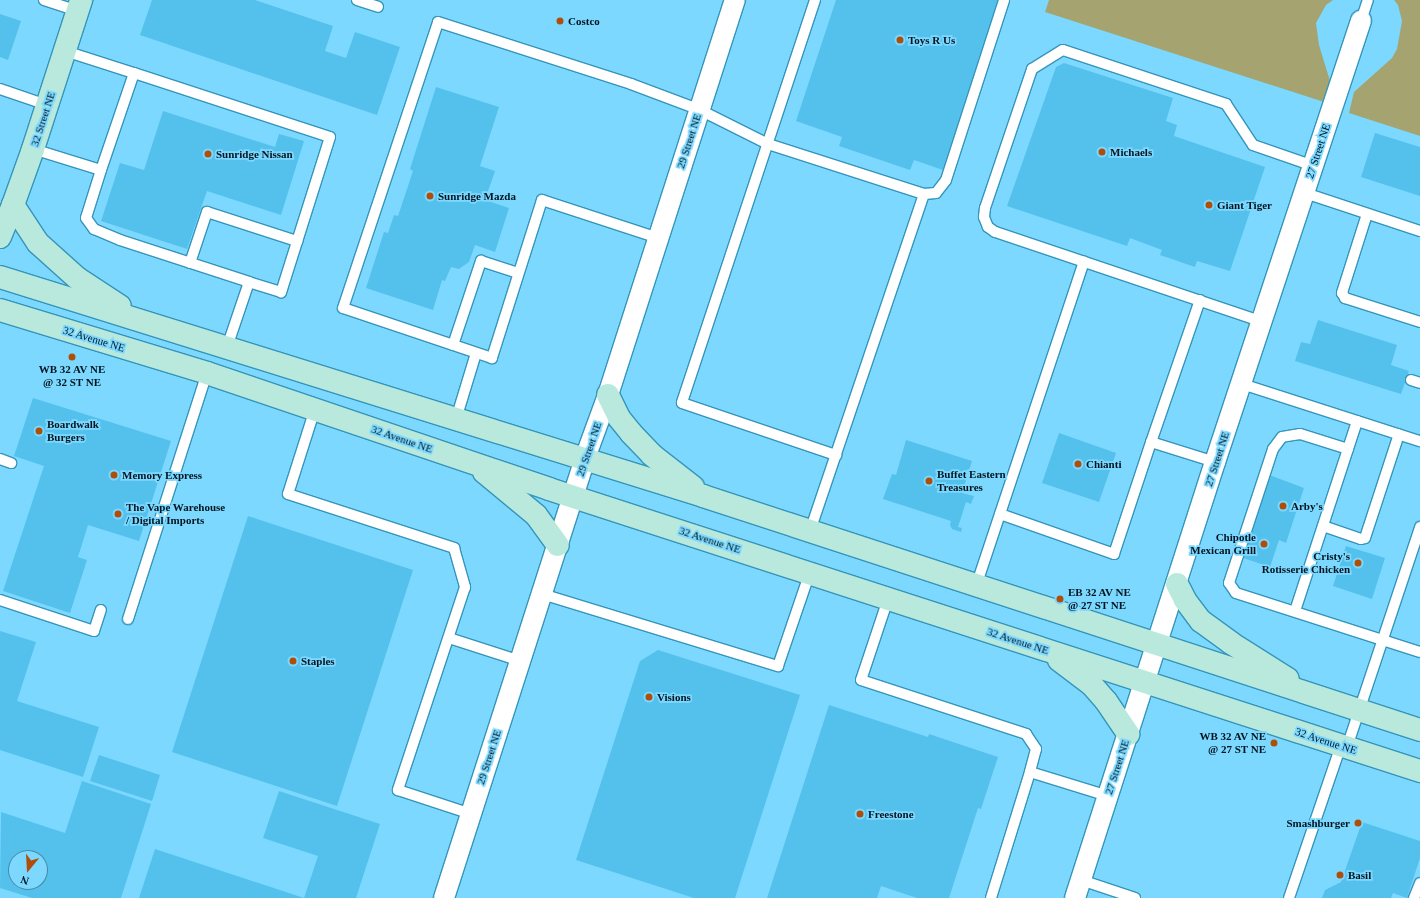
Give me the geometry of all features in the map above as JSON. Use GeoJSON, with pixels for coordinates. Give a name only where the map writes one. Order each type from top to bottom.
{"type":"FeatureCollection","features":[{"type":"Feature","properties":{"kind":"main road","name":"32 Street NE"},"geometry":{"type":"LineString","coordinates":[[0,237],[14,205],[80,5]]}},
{"type":"Feature","properties":{"kind":"main road"},"geometry":{"type":"LineString","coordinates":[[14,205],[38,243],[77,278],[142,320]]}},
{"type":"Feature","properties":{"kind":"main road"},"geometry":{"type":"LineString","coordinates":[[0,276],[704,496],[1156,645],[1420,730]]}},
{"type":"Feature","properties":{"kind":"main road","name":"32 Avenue NE"},"geometry":{"type":"LineString","coordinates":[[0,310],[207,373],[315,408],[474,464],[1420,771]]}},
{"type":"Feature","properties":{"kind":"main road"},"geometry":{"type":"LineString","coordinates":[[608,395],[619,418],[631,433],[652,455],[704,496]]}},
{"type":"Feature","properties":{"kind":"main road"},"geometry":{"type":"LineString","coordinates":[[474,464],[536,515],[558,545]]}},
{"type":"Feature","properties":{"kind":"main road"},"geometry":{"type":"LineString","coordinates":[[1177,584],[1184,600],[1201,621],[1231,644],[1316,697]]}},
{"type":"Feature","properties":{"kind":"main road"},"geometry":{"type":"LineString","coordinates":[[1047,650],[1092,685],[1106,701],[1128,734]]}},
{"type":"Feature","properties":{"kind":"street","name":"29 Street NE"},"geometry":{"type":"LineString","coordinates":[[444,898],[585,458],[608,395],[735,0]]}},
{"type":"Feature","properties":{"kind":"street","name":"27 Street NE"},"geometry":{"type":"LineString","coordinates":[[1078,889],[1215,462],[1263,322],[1361,21]]}},
{"type":"Feature","properties":{"kind":"lane"},"geometry":{"type":"LineString","coordinates":[[44,0],[80,5]]}},
{"type":"Feature","properties":{"kind":"lane"},"geometry":{"type":"LineString","coordinates":[[357,0],[378,7]]}},
{"type":"Feature","properties":{"kind":"lane"},"geometry":{"type":"LineString","coordinates":[[815,0],[682,403],[836,455]]}},
{"type":"Feature","properties":{"kind":"lane"},"geometry":{"type":"LineString","coordinates":[[658,238],[542,200],[492,358],[342,308],[438,22],[631,84],[700,110],[768,144],[924,194],[936,193],[946,180],[1004,0]]}},
{"type":"Feature","properties":{"kind":"lane"},"geometry":{"type":"LineString","coordinates":[[1361,21],[1368,0]]}},
{"type":"Feature","properties":{"kind":"lane"},"geometry":{"type":"LineString","coordinates":[[1263,322],[995,232],[988,228],[984,217],[985,208],[1032,69],[1063,50],[1226,104],[1253,145],[1314,166]]}},
{"type":"Feature","properties":{"kind":"lane"},"geometry":{"type":"LineString","coordinates":[[65,51],[134,73],[330,137],[281,292],[120,240],[94,230],[86,218],[134,73]]}},
{"type":"Feature","properties":{"kind":"lane"},"geometry":{"type":"LineString","coordinates":[[0,89],[47,105]]}},
{"type":"Feature","properties":{"kind":"lane"},"geometry":{"type":"LineString","coordinates":[[33,149],[101,170]]}},
{"type":"Feature","properties":{"kind":"lane"},"geometry":{"type":"LineString","coordinates":[[1305,193],[1420,231]]}},
{"type":"Feature","properties":{"kind":"lane"},"geometry":{"type":"LineString","coordinates":[[810,530],[924,194]]}},
{"type":"Feature","properties":{"kind":"lane"},"geometry":{"type":"LineString","coordinates":[[190,263],[207,212],[297,241]]}},
{"type":"Feature","properties":{"kind":"lane"},"geometry":{"type":"LineString","coordinates":[[1367,214],[1342,293],[1345,298],[1420,322]]}},
{"type":"Feature","properties":{"kind":"lane"},"geometry":{"type":"LineString","coordinates":[[453,345],[481,261],[518,273]]}},
{"type":"Feature","properties":{"kind":"lane"},"geometry":{"type":"LineString","coordinates":[[976,586],[1084,262]]}},
{"type":"Feature","properties":{"kind":"lane"},"geometry":{"type":"LineString","coordinates":[[227,347],[249,282]]}},
{"type":"Feature","properties":{"kind":"lane"},"geometry":{"type":"LineString","coordinates":[[1000,514],[1114,554],[1200,300]]}},
{"type":"Feature","properties":{"kind":"lane"},"geometry":{"type":"LineString","coordinates":[[456,419],[476,353]]}},
{"type":"Feature","properties":{"kind":"lane"},"geometry":{"type":"LineString","coordinates":[[128,619],[207,373]]}},
{"type":"Feature","properties":{"kind":"lane"},"geometry":{"type":"LineString","coordinates":[[1242,384],[1420,441]]}},
{"type":"Feature","properties":{"kind":"lane"},"geometry":{"type":"LineString","coordinates":[[315,408],[288,494],[454,548],[465,587],[398,790],[471,814]]}},
{"type":"Feature","properties":{"kind":"lane"},"geometry":{"type":"LineString","coordinates":[[1294,611],[1357,421]]}},
{"type":"Feature","properties":{"kind":"lane"},"geometry":{"type":"LineString","coordinates":[[1348,449],[1300,434],[1282,437],[1273,448],[1229,583],[1236,593],[1420,652]]}},
{"type":"Feature","properties":{"kind":"lane"},"geometry":{"type":"LineString","coordinates":[[1323,526],[1361,539],[1365,538],[1398,434]]}},
{"type":"Feature","properties":{"kind":"lane"},"geometry":{"type":"LineString","coordinates":[[1151,442],[1215,462]]}},
{"type":"Feature","properties":{"kind":"lane"},"geometry":{"type":"LineString","coordinates":[[0,459],[11,463]]}},
{"type":"Feature","properties":{"kind":"lane"},"geometry":{"type":"LineString","coordinates":[[1289,898],[1338,754],[1347,747],[1420,527]]}},
{"type":"Feature","properties":{"kind":"lane"},"geometry":{"type":"LineString","coordinates":[[542,594],[778,666],[810,572]]}},
{"type":"Feature","properties":{"kind":"lane"},"geometry":{"type":"LineString","coordinates":[[888,599],[861,680],[1026,734],[1036,749],[991,898]]}},
{"type":"Feature","properties":{"kind":"lane"},"geometry":{"type":"LineString","coordinates":[[0,600],[94,630],[101,610]]}},
{"type":"Feature","properties":{"kind":"lane"},"geometry":{"type":"LineString","coordinates":[[449,638],[520,661]]}},
{"type":"Feature","properties":{"kind":"lane"},"geometry":{"type":"LineString","coordinates":[[1030,772],[1108,796]]}},
{"type":"Feature","properties":{"kind":"lane"},"geometry":{"type":"LineString","coordinates":[[1414,898],[1420,883]]}},
{"type":"Feature","properties":{"kind":"lane"},"geometry":{"type":"LineString","coordinates":[[1078,889],[1136,898]]}},
{"type":"Feature","properties":{"kind":"shaded area"},"geometry":{"type":"Polygon","coordinates":[[[1049,0],[1333,0],[1326,5],[1316,23],[1319,45],[1330,81],[1324,102],[1045,12],[1049,0]]]}},
{"type":"Feature","properties":{"kind":"shaded area"},"geometry":{"type":"Polygon","coordinates":[[[1394,0],[1420,0],[1420,136],[1349,113],[1354,92],[1392,58],[1397,49],[1402,21],[1398,5],[1394,0]]]}},
{"type":"Feature","properties":{"kind":"building"},"geometry":{"type":"Polygon","coordinates":[[[152,0],[255,0],[333,26],[325,51],[346,58],[355,32],[400,47],[377,115],[140,35],[152,0]]]}},
{"type":"Feature","properties":{"kind":"building"},"geometry":{"type":"Polygon","coordinates":[[[836,0],[999,0],[943,170],[914,160],[910,170],[839,146],[842,137],[796,121],[836,0]]]}},
{"type":"Feature","properties":{"kind":"building"},"geometry":{"type":"Polygon","coordinates":[[[0,14],[21,21],[8,60],[0,57],[0,14]]]}},
{"type":"Feature","properties":{"kind":"building"},"geometry":{"type":"Polygon","coordinates":[[[1064,63],[1173,98],[1166,121],[1177,125],[1174,136],[1265,167],[1230,271],[1197,261],[1195,267],[1160,255],[1162,250],[1130,238],[1127,246],[1007,206],[1056,67],[1064,63]]]}},
{"type":"Feature","properties":{"kind":"building"},"geometry":{"type":"Polygon","coordinates":[[[436,87],[499,107],[480,166],[495,171],[485,200],[509,208],[495,252],[475,245],[469,262],[459,269],[451,267],[445,281],[442,280],[433,310],[366,288],[384,232],[388,233],[394,215],[398,216],[413,171],[410,169],[436,87]]]}},
{"type":"Feature","properties":{"kind":"building"},"geometry":{"type":"Polygon","coordinates":[[[163,111],[275,147],[279,134],[304,141],[281,215],[207,191],[187,249],[101,221],[120,163],[144,170],[163,111]]]}},
{"type":"Feature","properties":{"kind":"building"},"geometry":{"type":"Polygon","coordinates":[[[1375,133],[1420,147],[1420,196],[1361,177],[1375,133]]]}},
{"type":"Feature","properties":{"kind":"building"},"geometry":{"type":"Polygon","coordinates":[[[1318,320],[1397,345],[1391,365],[1409,371],[1401,394],[1295,361],[1301,342],[1310,344],[1318,320]]]}},
{"type":"Feature","properties":{"kind":"building"},"geometry":{"type":"Polygon","coordinates":[[[33,398],[171,441],[139,541],[88,525],[78,557],[87,560],[70,613],[3,591],[44,466],[14,456],[33,398]]]}},
{"type":"Feature","properties":{"kind":"building"},"geometry":{"type":"Polygon","coordinates":[[[1059,433],[1116,453],[1099,502],[1042,483],[1059,433]]]}},
{"type":"Feature","properties":{"kind":"building"},"geometry":{"type":"Polygon","coordinates":[[[906,440],[972,461],[962,493],[974,496],[971,504],[966,502],[958,527],[962,528],[961,532],[952,529],[950,525],[951,521],[883,499],[892,474],[896,475],[906,440]]]}},
{"type":"Feature","properties":{"kind":"building"},"geometry":{"type":"Polygon","coordinates":[[[1269,475],[1304,488],[1286,543],[1279,540],[1270,567],[1243,558],[1269,475]]]}},
{"type":"Feature","properties":{"kind":"building","name":"Staples"},"geometry":{"type":"Polygon","coordinates":[[[248,516],[413,570],[337,806],[172,752],[248,516]]]}},
{"type":"Feature","properties":{"kind":"building"},"geometry":{"type":"Polygon","coordinates":[[[1346,546],[1385,558],[1372,599],[1333,586],[1346,546]]]}},
{"type":"Feature","properties":{"kind":"building"},"geometry":{"type":"Polygon","coordinates":[[[0,631],[36,642],[17,701],[99,727],[83,777],[0,750],[0,631]]]}},
{"type":"Feature","properties":{"kind":"building"},"geometry":{"type":"Polygon","coordinates":[[[658,650],[800,695],[735,898],[694,898],[576,860],[640,661],[658,650]]]}},
{"type":"Feature","properties":{"kind":"building"},"geometry":{"type":"Polygon","coordinates":[[[829,705],[928,737],[929,734],[998,757],[981,809],[978,808],[949,898],[917,898],[881,886],[877,898],[767,898],[829,705]]]}},
{"type":"Feature","properties":{"kind":"building"},"geometry":{"type":"Polygon","coordinates":[[[99,755],[160,775],[152,801],[90,781],[99,755]]]}},
{"type":"Feature","properties":{"kind":"building"},"geometry":{"type":"Polygon","coordinates":[[[82,781],[151,804],[121,898],[32,898],[0,888],[1,812],[65,833],[82,781]]]}},
{"type":"Feature","properties":{"kind":"building"},"geometry":{"type":"Polygon","coordinates":[[[279,791],[380,824],[356,898],[304,898],[318,856],[263,838],[279,791]]]}},
{"type":"Feature","properties":{"kind":"building"},"geometry":{"type":"Polygon","coordinates":[[[1362,822],[1420,841],[1420,858],[1407,898],[1393,893],[1391,898],[1322,898],[1325,890],[1341,882],[1362,822]]]}},
{"type":"Feature","properties":{"kind":"building"},"geometry":{"type":"Polygon","coordinates":[[[155,849],[304,898],[139,898],[155,849]]]}},
{"type":"Feature","properties":{"kind":"place","name":"Costco"},"geometry":{"type":"Point","coordinates":[560,21]}},
{"type":"Feature","properties":{"kind":"place","name":"Toys R Us"},"geometry":{"type":"Point","coordinates":[900,40]}},
{"type":"Feature","properties":{"kind":"place","name":"Michaels"},"geometry":{"type":"Point","coordinates":[1102,152]}},
{"type":"Feature","properties":{"kind":"place","name":"Sunridge Nissan"},"geometry":{"type":"Point","coordinates":[208,154]}},
{"type":"Feature","properties":{"kind":"place","name":"Sunridge Mazda"},"geometry":{"type":"Point","coordinates":[430,196]}},
{"type":"Feature","properties":{"kind":"place","name":"Giant Tiger"},"geometry":{"type":"Point","coordinates":[1209,205]}},
{"type":"Feature","properties":{"kind":"place","name":"WB 32 AV NE @ 32 ST NE"},"geometry":{"type":"Point","coordinates":[72,357]}},
{"type":"Feature","properties":{"kind":"place","name":"Boardwalk Burgers"},"geometry":{"type":"Point","coordinates":[39,431]}},
{"type":"Feature","properties":{"kind":"place","name":"Chianti"},"geometry":{"type":"Point","coordinates":[1078,464]}},
{"type":"Feature","properties":{"kind":"place","name":"Memory Express"},"geometry":{"type":"Point","coordinates":[114,475]}},
{"type":"Feature","properties":{"kind":"place","name":"Buffet Eastern Treasures"},"geometry":{"type":"Point","coordinates":[929,481]}},
{"type":"Feature","properties":{"kind":"place","name":"Arby's"},"geometry":{"type":"Point","coordinates":[1283,506]}},
{"type":"Feature","properties":{"kind":"place","name":"The Vape Warehouse / Digital Imports"},"geometry":{"type":"Point","coordinates":[118,514]}},
{"type":"Feature","properties":{"kind":"place","name":"Chipotle Mexican Grill"},"geometry":{"type":"Point","coordinates":[1264,544]}},
{"type":"Feature","properties":{"kind":"place","name":"Cristy's Rotisserie Chicken"},"geometry":{"type":"Point","coordinates":[1358,563]}},
{"type":"Feature","properties":{"kind":"place","name":"EB 32 AV NE @ 27 ST NE"},"geometry":{"type":"Point","coordinates":[1060,599]}},
{"type":"Feature","properties":{"kind":"place","name":"Staples"},"geometry":{"type":"Point","coordinates":[293,661]}},
{"type":"Feature","properties":{"kind":"place","name":"Visions"},"geometry":{"type":"Point","coordinates":[649,697]}},
{"type":"Feature","properties":{"kind":"place","name":"WB 32 AV NE @ 27 ST NE"},"geometry":{"type":"Point","coordinates":[1274,743]}},
{"type":"Feature","properties":{"kind":"place","name":"Freestone"},"geometry":{"type":"Point","coordinates":[860,814]}},
{"type":"Feature","properties":{"kind":"place","name":"Smashburger"},"geometry":{"type":"Point","coordinates":[1358,823]}},
{"type":"Feature","properties":{"kind":"place","name":"Basil"},"geometry":{"type":"Point","coordinates":[1340,875]}}]}
